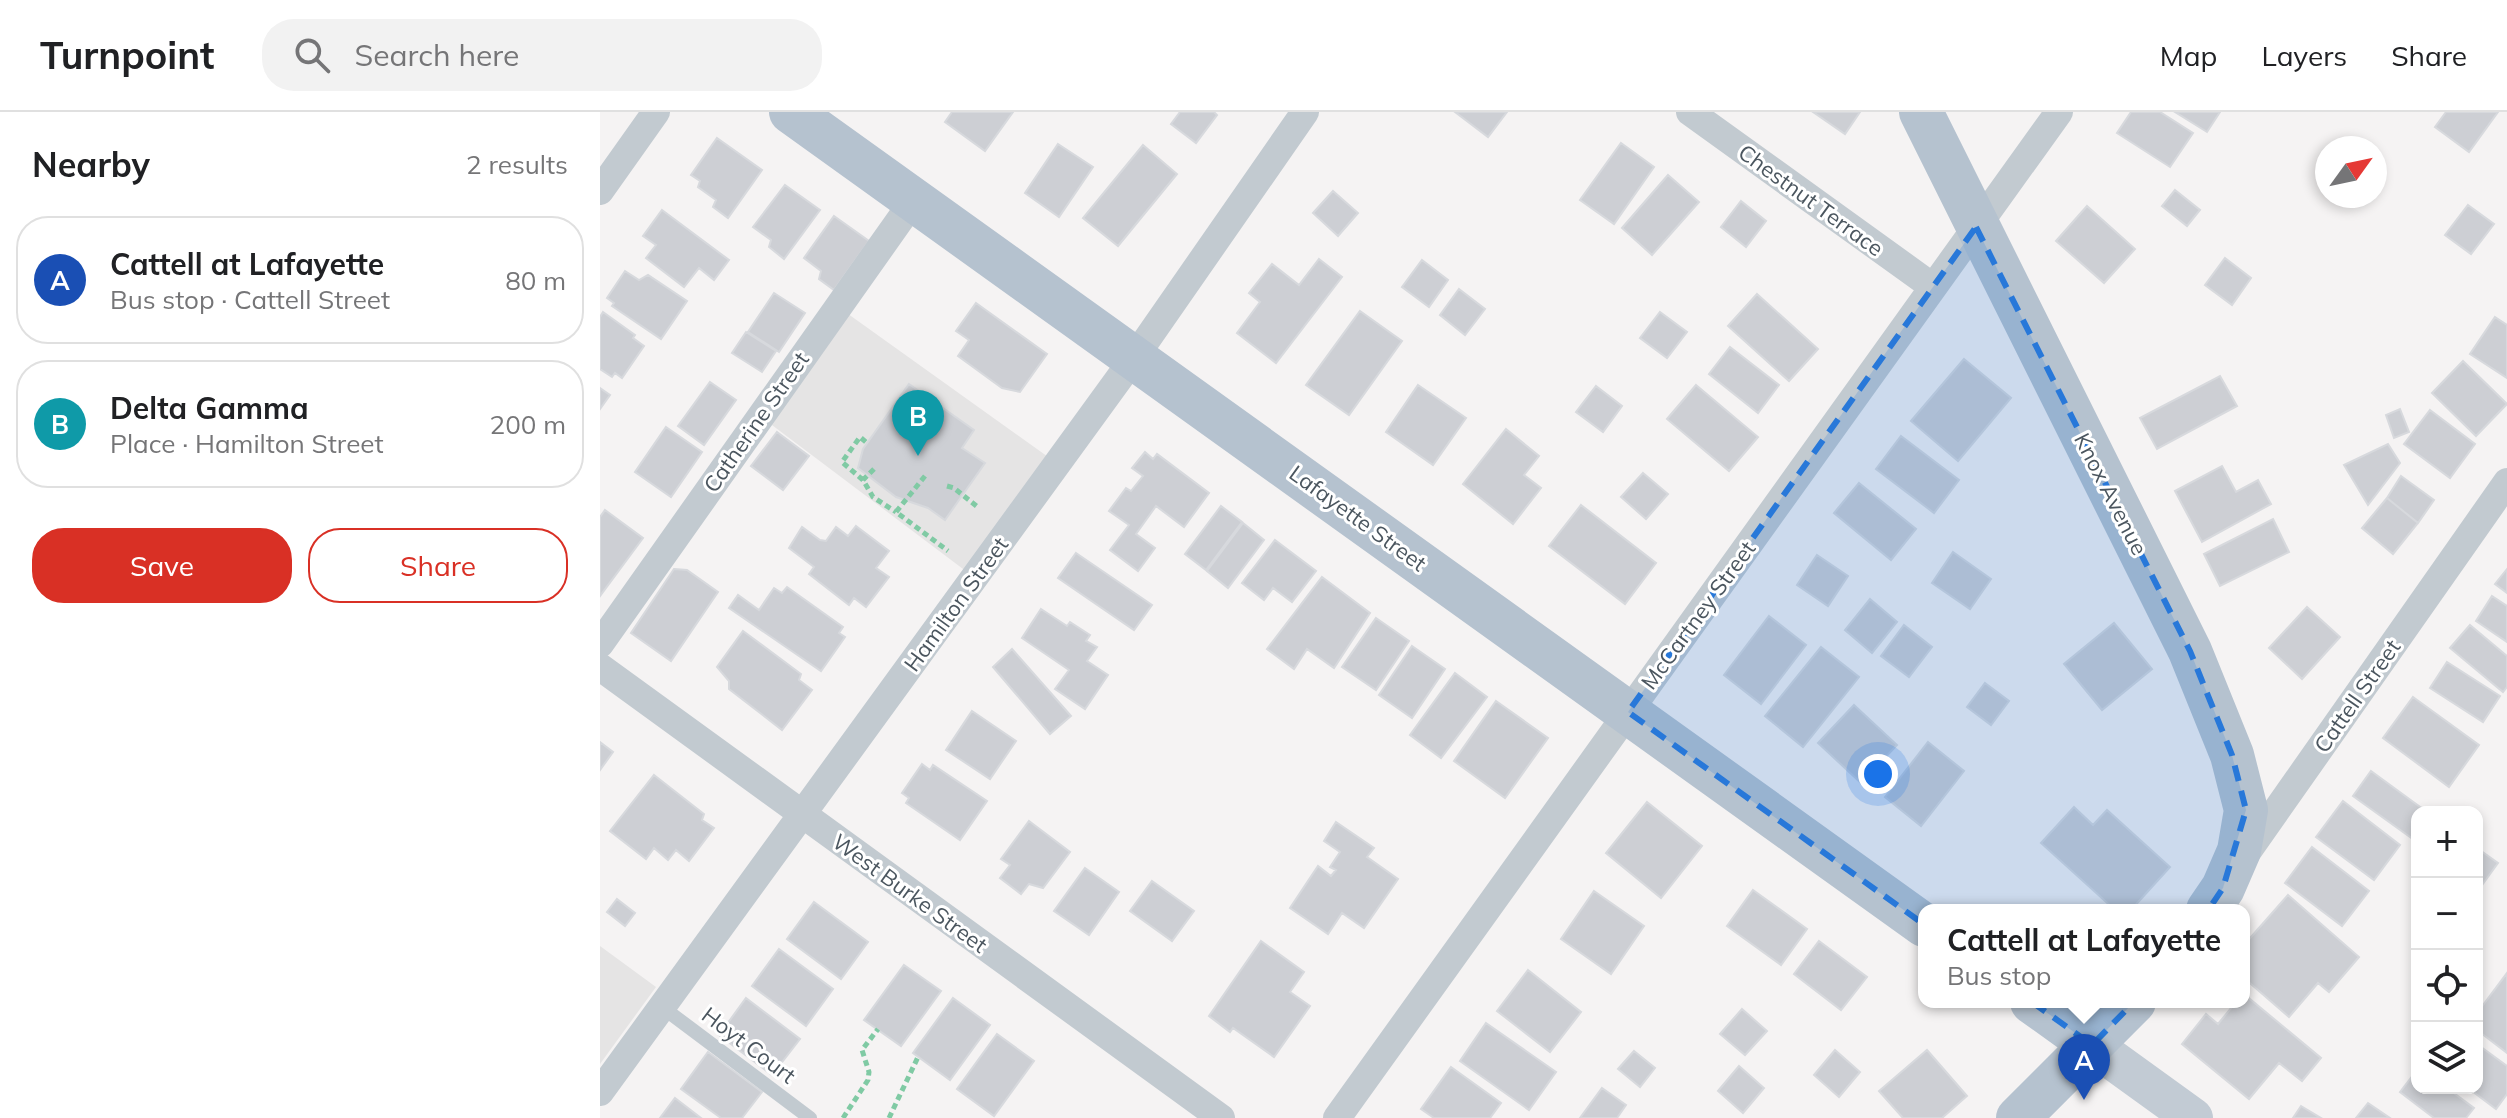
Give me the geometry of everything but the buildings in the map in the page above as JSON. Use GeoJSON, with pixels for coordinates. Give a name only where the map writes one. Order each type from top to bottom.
{"type":"FeatureCollection","features":[{"type":"Feature","properties":{"kind":"main road","name":"Lafayette Street"},"geometry":{"type":"LineString","coordinates":[[791,112],[1918,921]]}},
{"type":"Feature","properties":{"kind":"main road","name":"Knox Avenue"},"geometry":{"type":"LineString","coordinates":[[1921,112],[2190,651],[2232,755],[2246,810],[2239,851],[2215,899]]}},
{"type":"Feature","properties":{"kind":"main road"},"geometry":{"type":"LineString","coordinates":[[2040,1008],[2092,1045]]}},
{"type":"Feature","properties":{"kind":"main road"},"geometry":{"type":"LineString","coordinates":[[2018,1118],[2128,1008]]}},
{"type":"Feature","properties":{"kind":"street"},"geometry":{"type":"LineString","coordinates":[[600,191],[656,112]]}},
{"type":"Feature","properties":{"kind":"street","name":"Hamilton Street"},"geometry":{"type":"LineString","coordinates":[[600,1092],[1134,358],[1305,112]]}},
{"type":"Feature","properties":{"kind":"street","name":"Chestnut Terrace"},"geometry":{"type":"LineString","coordinates":[[1690,112],[1933,287]]}},
{"type":"Feature","properties":{"kind":"street","name":"McCartney Street"},"geometry":{"type":"LineString","coordinates":[[1337,1118],[2059,112]]}},
{"type":"Feature","properties":{"kind":"street","name":"Catherine Street"},"geometry":{"type":"LineString","coordinates":[[600,644],[914,200]]}},
{"type":"Feature","properties":{"kind":"street","name":"Cattell Street"},"geometry":{"type":"LineString","coordinates":[[2215,899],[2507,482]]}},
{"type":"Feature","properties":{"kind":"street","name":"West Burke Street"},"geometry":{"type":"LineString","coordinates":[[600,667],[1221,1118]]}},
{"type":"Feature","properties":{"kind":"street"},"geometry":{"type":"LineString","coordinates":[[2092,1045],[2193,1118]]}},
{"type":"Feature","properties":{"kind":"lane","name":"Hoyt Court"},"geometry":{"type":"LineString","coordinates":[[662,1007],[810,1118]]}},
{"type":"Feature","properties":{"kind":"path"},"geometry":{"type":"LineString","coordinates":[[867,443],[860,437],[842,462],[863,480],[873,497],[948,551]]}},
{"type":"Feature","properties":{"kind":"path"},"geometry":{"type":"LineString","coordinates":[[863,480],[874,469]]}},
{"type":"Feature","properties":{"kind":"path"},"geometry":{"type":"LineString","coordinates":[[896,512],[925,476]]}},
{"type":"Feature","properties":{"kind":"path"},"geometry":{"type":"LineString","coordinates":[[947,486],[979,508]]}},
{"type":"Feature","properties":{"kind":"path"},"geometry":{"type":"LineString","coordinates":[[843,1118],[868,1080],[869,1072],[862,1050],[878,1029]]}},
{"type":"Feature","properties":{"kind":"path"},"geometry":{"type":"LineString","coordinates":[[889,1118],[918,1057]]}},
{"type":"Feature","properties":{"kind":"highlighted area"},"geometry":{"type":"Polygon","coordinates":[[[1976,227],[2190,651],[2232,755],[2246,810],[2223,888],[2174,961],[2092,1045],[1628,712],[1976,227]]]}},
{"type":"Feature","properties":{"kind":"shaded area"},"geometry":{"type":"Polygon","coordinates":[[[837,306],[1058,464],[975,578],[760,416],[837,306]]]}},
{"type":"Feature","properties":{"kind":"shaded area"},"geometry":{"type":"Polygon","coordinates":[[[600,946],[656,987],[600,1064],[600,946]]]}},
{"type":"Feature","properties":{"kind":"place","name":"Delta Gamma"},"geometry":{"type":"Point","coordinates":[918,456]}},
{"type":"Feature","properties":{"kind":"place","name":"Cattell at Lafayette"},"geometry":{"type":"Point","coordinates":[2084,1100]}}]}
